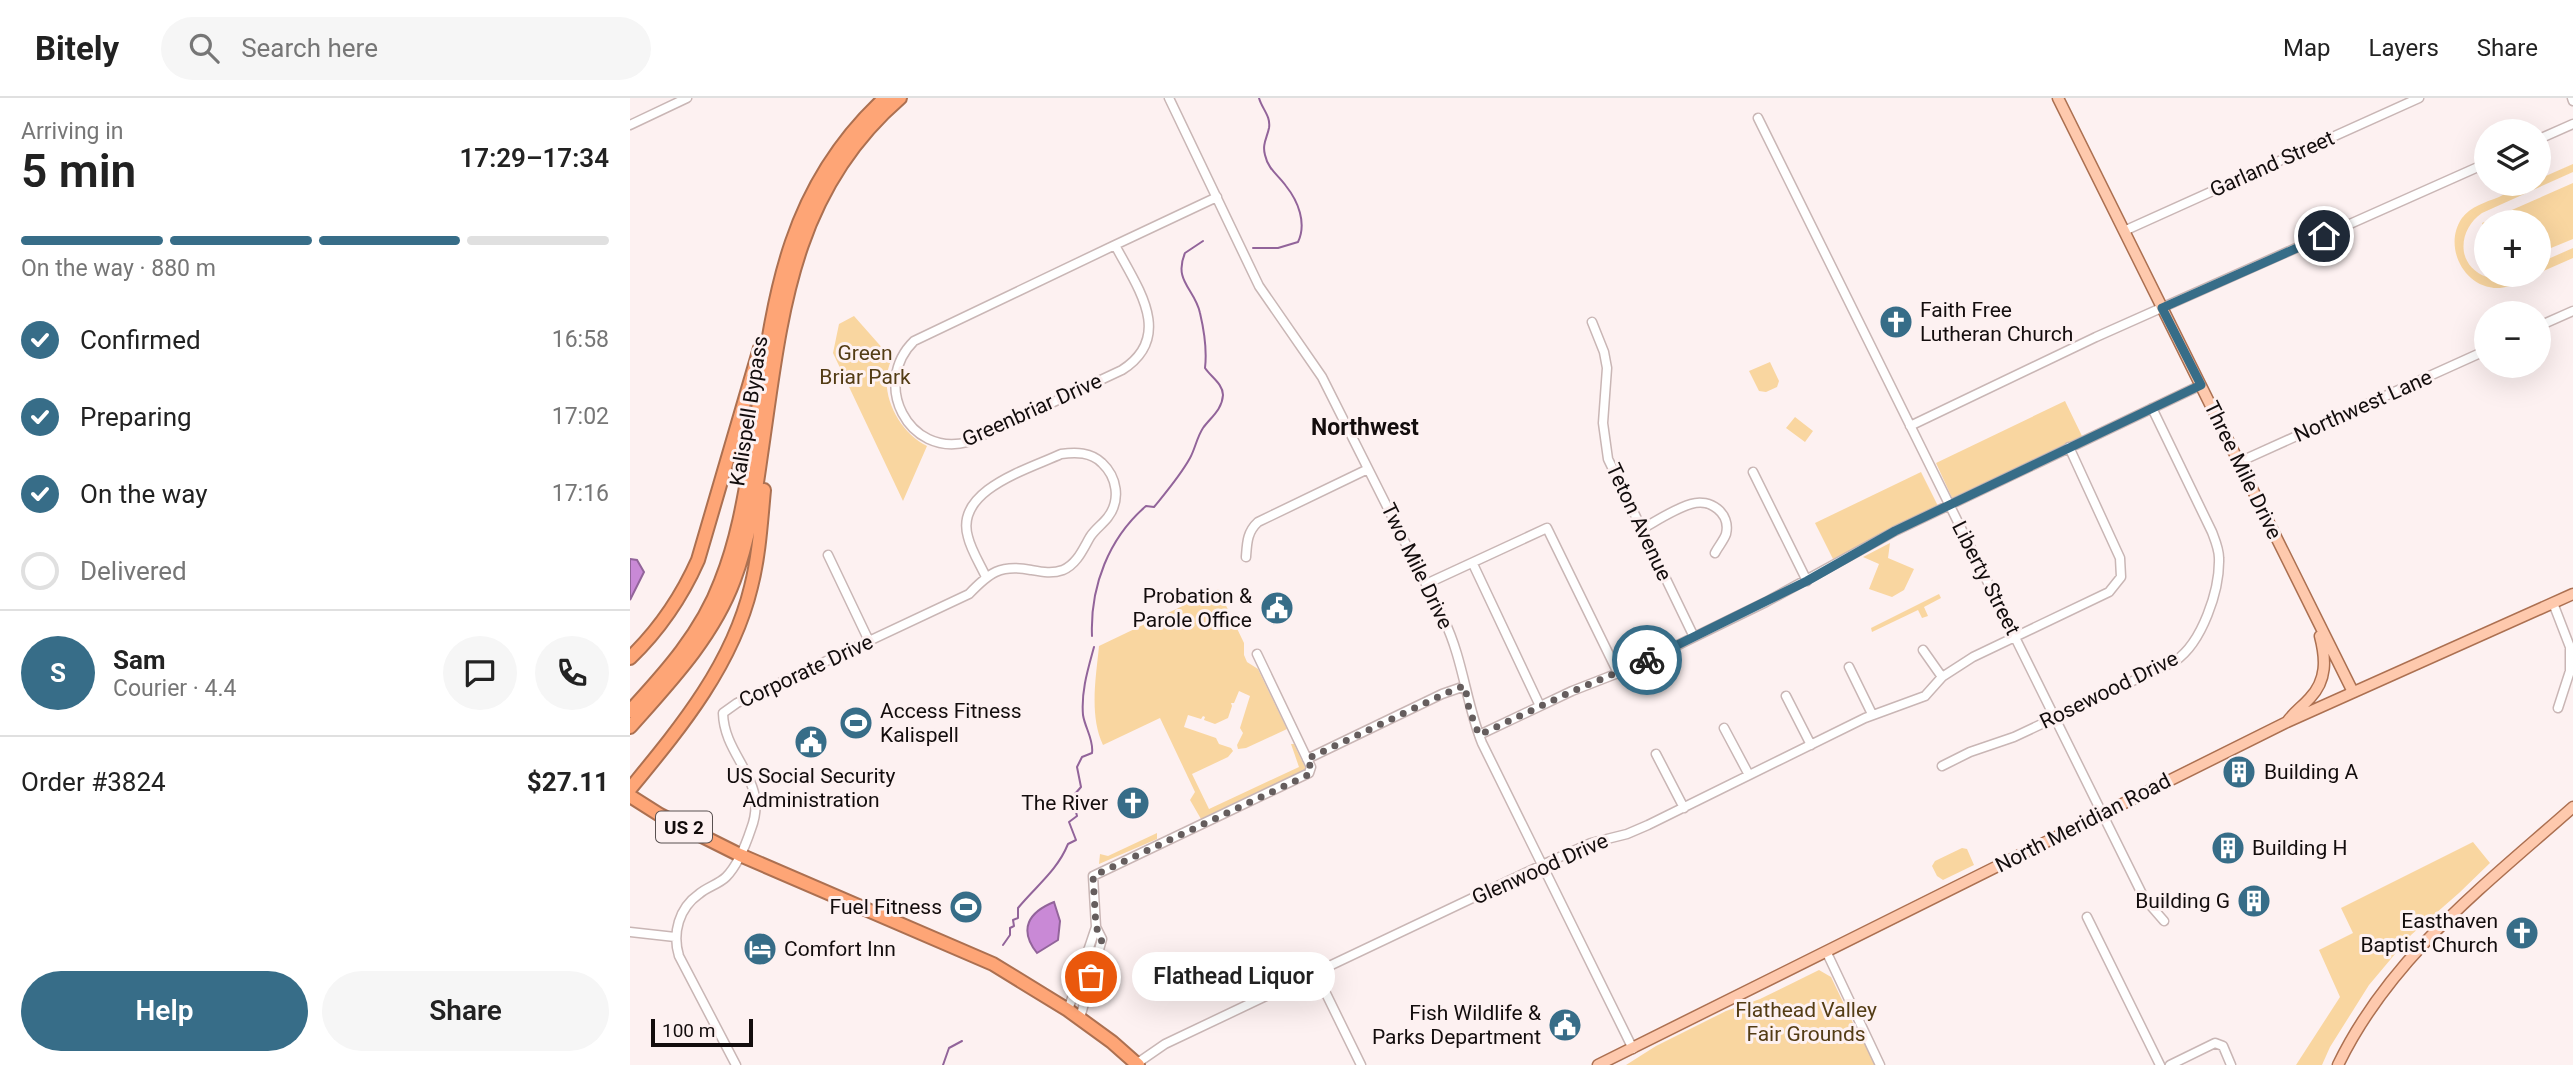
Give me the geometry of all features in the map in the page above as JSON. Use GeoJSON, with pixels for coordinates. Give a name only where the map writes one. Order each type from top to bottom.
{"type":"FeatureCollection","features":[{"type":"Feature","properties":{"kind":"highway","name":"Kalispell Bypass"},"geometry":{"type":"LineString","coordinates":[[630,711],[668,669],[694,634],[711,604],[730,559],[743,509],[772,315],[789,245],[815,187],[847,138],[885,98]]}},
{"type":"Feature","properties":{"kind":"highway","name":"Kalispell Bypass"},"geometry":{"type":"LineString","coordinates":[[630,727],[699,645],[729,591],[752,515],[788,288],[807,227],[825,190],[849,153],[900,98]]}},
{"type":"Feature","properties":{"kind":"highway"},"geometry":{"type":"LineString","coordinates":[[630,658],[663,620],[683,591],[698,560],[772,315]]}},
{"type":"Feature","properties":{"kind":"highway"},"geometry":{"type":"LineString","coordinates":[[630,789],[711,683],[739,625],[752,585],[770,436],[771,395]]}},
{"type":"Feature","properties":{"kind":"highway","name":"US 2"},"geometry":{"type":"LineString","coordinates":[[630,796],[660,815],[740,855],[993,964],[1080,1018],[1137,1064]]}},
{"type":"Feature","properties":{"kind":"main road","name":"Three Mile Drive"},"geometry":{"type":"LineString","coordinates":[[2058,98],[2353,692]]}},
{"type":"Feature","properties":{"kind":"main road","name":"North Meridian Road"},"geometry":{"type":"LineString","coordinates":[[1598,1065],[2287,722],[2573,594]]}},
{"type":"Feature","properties":{"kind":"main road","name":"Three Mile Drive"},"geometry":{"type":"LineString","coordinates":[[2287,722],[2295,710],[2308,701],[2318,689],[2326,664],[2315,617]]}},
{"type":"Feature","properties":{"kind":"main road"},"geometry":{"type":"LineString","coordinates":[[2338,1065],[2370,1007],[2400,968],[2434,932],[2573,807]]}},
{"type":"Feature","properties":{"kind":"street"},"geometry":{"type":"LineString","coordinates":[[630,125],[687,98]]}},
{"type":"Feature","properties":{"kind":"street","name":"Two Mile Drive"},"geometry":{"type":"LineString","coordinates":[[1169,98],[1259,286],[1322,377],[1454,641],[1469,709],[1479,735],[1633,1049]]}},
{"type":"Feature","properties":{"kind":"street","name":"Garland Street"},"geometry":{"type":"LineString","coordinates":[[2124,231],[2419,98]]}},
{"type":"Feature","properties":{"kind":"street","name":"Liberty Street"},"geometry":{"type":"LineString","coordinates":[[1758,118],[2144,898],[2164,920]]}},
{"type":"Feature","properties":{"kind":"street"},"geometry":{"type":"LineString","coordinates":[[2551,134],[2573,124]]}},
{"type":"Feature","properties":{"kind":"street"},"geometry":{"type":"LineString","coordinates":[[1910,426],[2162,308],[2474,169]]}},
{"type":"Feature","properties":{"kind":"street","name":"Greenbriar Drive"},"geometry":{"type":"LineString","coordinates":[[1115,245],[1149,320],[1148,339],[1134,362],[968,442],[955,445],[936,443],[915,430],[897,398],[894,386],[900,362],[914,341],[1115,245],[1217,198]]}},
{"type":"Feature","properties":{"kind":"street"},"geometry":{"type":"LineString","coordinates":[[2551,320],[2573,310]]}},
{"type":"Feature","properties":{"kind":"street","name":"Teton Avenue"},"geometry":{"type":"LineString","coordinates":[[1592,322],[1604,352],[1607,368],[1603,423],[1608,460],[1694,637]]}},
{"type":"Feature","properties":{"kind":"street","name":"Northwest Lane"},"geometry":{"type":"LineString","coordinates":[[2239,462],[2474,356]]}},
{"type":"Feature","properties":{"kind":"street"},"geometry":{"type":"LineString","coordinates":[[1479,735],[1694,637],[1807,581],[1871,543],[2201,385]]}},
{"type":"Feature","properties":{"kind":"street","name":"Rosewood Drive"},"geometry":{"type":"LineString","coordinates":[[1942,766],[1970,751],[2014,737],[2056,718],[2180,657],[2197,638],[2206,618],[2219,565],[2217,544],[2152,408]]}},
{"type":"Feature","properties":{"kind":"street","name":"Glenwood Drive"},"geometry":{"type":"LineString","coordinates":[[1137,1064],[1165,1044],[1542,865],[1591,843],[1627,834],[1872,715],[1925,696],[1942,677],[1973,657],[2103,595],[2114,587],[2121,576],[2120,558],[2069,447]]}},
{"type":"Feature","properties":{"kind":"street","name":"Corporate Drive"},"geometry":{"type":"LineString","coordinates":[[740,855],[757,811],[756,797],[754,787],[727,735],[723,713],[737,703],[969,594],[986,577],[1003,569],[1044,572],[1060,571],[1071,565],[1109,516],[1114,505],[1116,487],[1105,466],[1097,458],[1074,452],[1061,454],[982,493],[968,513],[966,523],[968,537],[986,577]]}},
{"type":"Feature","properties":{"kind":"street"},"geometry":{"type":"LineString","coordinates":[[1247,557],[1248,537],[1251,528],[1258,522],[1368,469]]}},
{"type":"Feature","properties":{"kind":"street"},"geometry":{"type":"LineString","coordinates":[[1753,472],[1807,581]]}},
{"type":"Feature","properties":{"kind":"street"},"geometry":{"type":"LineString","coordinates":[[1642,529],[1687,505],[1708,503],[1722,513],[1726,522],[1726,534],[1715,553]]}},
{"type":"Feature","properties":{"kind":"street"},"geometry":{"type":"LineString","coordinates":[[1426,584],[1547,528],[1618,673]]}},
{"type":"Feature","properties":{"kind":"street"},"geometry":{"type":"LineString","coordinates":[[828,555],[869,641]]}},
{"type":"Feature","properties":{"kind":"street"},"geometry":{"type":"LineString","coordinates":[[1473,564],[1540,706]]}},
{"type":"Feature","properties":{"kind":"street"},"geometry":{"type":"LineString","coordinates":[[2553,603],[2570,647],[2570,671],[2558,708]]}},
{"type":"Feature","properties":{"kind":"street"},"geometry":{"type":"LineString","coordinates":[[1923,650],[1942,677]]}},
{"type":"Feature","properties":{"kind":"street"},"geometry":{"type":"LineString","coordinates":[[1068,1010],[1096,927],[1093,876],[1310,774],[1311,768],[1257,654]]}},
{"type":"Feature","properties":{"kind":"street"},"geometry":{"type":"LineString","coordinates":[[1849,667],[1872,715]]}},
{"type":"Feature","properties":{"kind":"street"},"geometry":{"type":"LineString","coordinates":[[1307,759],[1442,694],[1465,686]]}},
{"type":"Feature","properties":{"kind":"street"},"geometry":{"type":"LineString","coordinates":[[1786,695],[1811,745]]}},
{"type":"Feature","properties":{"kind":"street"},"geometry":{"type":"LineString","coordinates":[[1724,727],[1749,775]]}},
{"type":"Feature","properties":{"kind":"street"},"geometry":{"type":"LineString","coordinates":[[1656,754],[1684,808]]}},
{"type":"Feature","properties":{"kind":"street"},"geometry":{"type":"LineString","coordinates":[[736,1065],[679,956],[675,937],[689,902],[728,876],[740,855]]}},
{"type":"Feature","properties":{"kind":"street"},"geometry":{"type":"LineString","coordinates":[[2087,917],[2160,1065]]}},
{"type":"Feature","properties":{"kind":"street"},"geometry":{"type":"LineString","coordinates":[[1080,1018],[1102,939],[1096,927]]}},
{"type":"Feature","properties":{"kind":"street"},"geometry":{"type":"LineString","coordinates":[[630,932],[675,937]]}},
{"type":"Feature","properties":{"kind":"street"},"geometry":{"type":"LineString","coordinates":[[1827,953],[1880,1065]]}},
{"type":"Feature","properties":{"kind":"street"},"geometry":{"type":"LineString","coordinates":[[1316,973],[1361,1065]]}},
{"type":"Feature","properties":{"kind":"street"},"geometry":{"type":"LineString","coordinates":[[2171,1065],[2216,1043],[2223,1046],[2231,1065]]}},
{"type":"Feature","properties":{"kind":"green space"},"geometry":{"type":"Polygon","coordinates":[[[2573,164],[2573,172],[2551,182],[2551,174],[2573,164]]]}},
{"type":"Feature","properties":{"kind":"green space"},"geometry":{"type":"Polygon","coordinates":[[[2573,183],[2573,239],[2551,248],[2551,210],[2512,210],[2543,196],[2551,196],[2551,193],[2573,183]]]}},
{"type":"Feature","properties":{"kind":"green space"},"geometry":{"type":"Polygon","coordinates":[[[2520,196],[2489,210],[2474,210],[2474,220],[2465,237],[2465,256],[2474,269],[2474,280],[2460,265],[2456,253],[2456,229],[2469,211],[2499,197],[2520,196]]]}},
{"type":"Feature","properties":{"kind":"green space"},"geometry":{"type":"Polygon","coordinates":[[[2573,248],[2573,258],[2551,268],[2551,258],[2573,248]]]}},
{"type":"Feature","properties":{"kind":"green space","name":"Green Briar Park"},"geometry":{"type":"Polygon","coordinates":[[[854,316],[892,359],[888,371],[888,396],[907,431],[927,446],[903,501],[833,353],[839,324],[854,316]]]}},
{"type":"Feature","properties":{"kind":"green space"},"geometry":{"type":"Polygon","coordinates":[[[1770,362],[1779,381],[1777,387],[1766,392],[1759,391],[1749,371],[1770,362]]]}},
{"type":"Feature","properties":{"kind":"green space"},"geometry":{"type":"Polygon","coordinates":[[[2065,401],[2082,436],[1952,498],[1936,463],[2065,401]]]}},
{"type":"Feature","properties":{"kind":"green space"},"geometry":{"type":"Polygon","coordinates":[[[1795,417],[1813,431],[1805,442],[1786,428],[1795,417]]]}},
{"type":"Feature","properties":{"kind":"green space"},"geometry":{"type":"Polygon","coordinates":[[[1921,472],[1938,506],[1833,559],[1815,523],[1921,472]]]}},
{"type":"Feature","properties":{"kind":"green space"},"geometry":{"type":"Polygon","coordinates":[[[1890,543],[1888,558],[1914,569],[1904,590],[1892,597],[1869,589],[1879,564],[1863,557],[1890,543]]]}},
{"type":"Feature","properties":{"kind":"green space"},"geometry":{"type":"Polygon","coordinates":[[[1218,589],[1244,643],[1247,662],[1258,669],[1287,729],[1238,749],[1237,745],[1243,733],[1240,728],[1250,696],[1239,691],[1234,703],[1231,703],[1228,718],[1215,724],[1204,720],[1203,716],[1201,719],[1188,715],[1184,727],[1216,738],[1219,744],[1233,751],[1228,757],[1192,774],[1209,809],[1299,767],[1291,744],[1294,744],[1306,769],[1201,819],[1190,800],[1195,792],[1160,718],[1103,745],[1096,721],[1095,683],[1099,646],[1218,589]]]}},
{"type":"Feature","properties":{"kind":"green space"},"geometry":{"type":"Polygon","coordinates":[[[1939,594],[1941,598],[1924,607],[1928,616],[1922,618],[1918,610],[1872,632],[1871,628],[1939,594]]]}},
{"type":"Feature","properties":{"kind":"green space"},"geometry":{"type":"Polygon","coordinates":[[[1157,833],[1157,839],[1099,864],[1100,854],[1108,856],[1157,833]]]}},
{"type":"Feature","properties":{"kind":"green space"},"geometry":{"type":"Polygon","coordinates":[[[2473,842],[2490,863],[2411,935],[2369,985],[2330,1047],[2322,1065],[2296,1065],[2340,997],[2319,950],[2353,933],[2341,908],[2473,842]]]}},
{"type":"Feature","properties":{"kind":"green space"},"geometry":{"type":"Polygon","coordinates":[[[1962,848],[1967,849],[1974,865],[1943,880],[1937,876],[1932,866],[1935,861],[1962,848]]]}},
{"type":"Feature","properties":{"kind":"green space","name":"Flathead Valley Fair Grounds"},"geometry":{"type":"Polygon","coordinates":[[[1819,970],[1831,977],[1877,1065],[1626,1065],[1656,1046],[1726,1011],[1760,999],[1819,970]]]}},
{"type":"Feature","properties":{"kind":"shaded area"},"geometry":{"type":"Polygon","coordinates":[[[630,559],[637,560],[644,572],[630,600],[630,559]]]}},
{"type":"Feature","properties":{"kind":"shaded area"},"geometry":{"type":"Polygon","coordinates":[[[1054,902],[1060,921],[1058,940],[1037,953],[1028,936],[1029,922],[1038,911],[1054,902]]]}},
{"type":"Feature","properties":{"kind":"waterway"},"geometry":{"type":"LineString","coordinates":[[1253,248],[1278,248],[1298,242],[1302,227],[1294,198],[1266,160],[1264,148],[1269,124],[1259,98]]}},
{"type":"Feature","properties":{"kind":"waterway"},"geometry":{"type":"LineString","coordinates":[[1092,636],[1098,581],[1112,548],[1133,519],[1146,506],[1154,507],[1178,477],[1201,432],[1222,400],[1221,387],[1205,368],[1205,341],[1200,313],[1182,271],[1185,253],[1203,241]]}},
{"type":"Feature","properties":{"kind":"waterway"},"geometry":{"type":"LineString","coordinates":[[1003,945],[1010,935],[1010,928],[1014,926],[1013,920],[1018,918],[1018,908],[1052,870],[1068,844],[1076,840],[1069,822],[1077,816],[1078,803],[1074,795],[1081,787],[1077,767],[1082,757],[1092,753],[1092,743],[1083,715],[1083,697],[1094,647]]}},
{"type":"Feature","properties":{"kind":"waterway"},"geometry":{"type":"LineString","coordinates":[[943,1065],[949,1048],[962,1041]]}},
{"type":"Feature","properties":{"kind":"way so far"},"geometry":{"type":"LineString","coordinates":[[1091,977],[1102,939],[1096,927],[1093,876],[1310,774],[1311,768],[1307,759],[1442,694],[1465,686],[1469,709],[1479,735],[1647,660]]}},
{"type":"Feature","properties":{"kind":"place","name":"Faith Free Lutheran Church"},"geometry":{"type":"Point","coordinates":[1896,322]}},
{"type":"Feature","properties":{"kind":"place","name":"Probation & Parole Office"},"geometry":{"type":"Point","coordinates":[1277,608]}},
{"type":"Feature","properties":{"kind":"place","name":"Access Fitness Kalispell"},"geometry":{"type":"Point","coordinates":[856,723]}},
{"type":"Feature","properties":{"kind":"place","name":"US Social Security Administration"},"geometry":{"type":"Point","coordinates":[811,742]}},
{"type":"Feature","properties":{"kind":"place","name":"Building A"},"geometry":{"type":"Point","coordinates":[2239,772]}},
{"type":"Feature","properties":{"kind":"place","name":"The River"},"geometry":{"type":"Point","coordinates":[1133,803]}},
{"type":"Feature","properties":{"kind":"place","name":"Building H"},"geometry":{"type":"Point","coordinates":[2228,848]}},
{"type":"Feature","properties":{"kind":"place","name":"Building G"},"geometry":{"type":"Point","coordinates":[2254,901]}},
{"type":"Feature","properties":{"kind":"place","name":"Fuel Fitness"},"geometry":{"type":"Point","coordinates":[966,907]}},
{"type":"Feature","properties":{"kind":"place","name":"Easthaven Baptist Church"},"geometry":{"type":"Point","coordinates":[2522,933]}},
{"type":"Feature","properties":{"kind":"place","name":"Comfort Inn"},"geometry":{"type":"Point","coordinates":[760,949]}},
{"type":"Feature","properties":{"kind":"place","name":"Flathead Liquor"},"geometry":{"type":"Point","coordinates":[1091,977]}},
{"type":"Feature","properties":{"kind":"place","name":"Fish Wildlife & Parks Department"},"geometry":{"type":"Point","coordinates":[1565,1025]}},
{"type":"Feature","properties":{"kind":"district","name":"Northwest"},"geometry":{"type":"Point","coordinates":[1365,427]}},
{"type":"Feature","properties":{"kind":"route"},"geometry":{"type":"LineString","coordinates":[[1647,660],[1807,581],[1895,531],[2201,385],[2162,308],[2324,236]]}}]}
